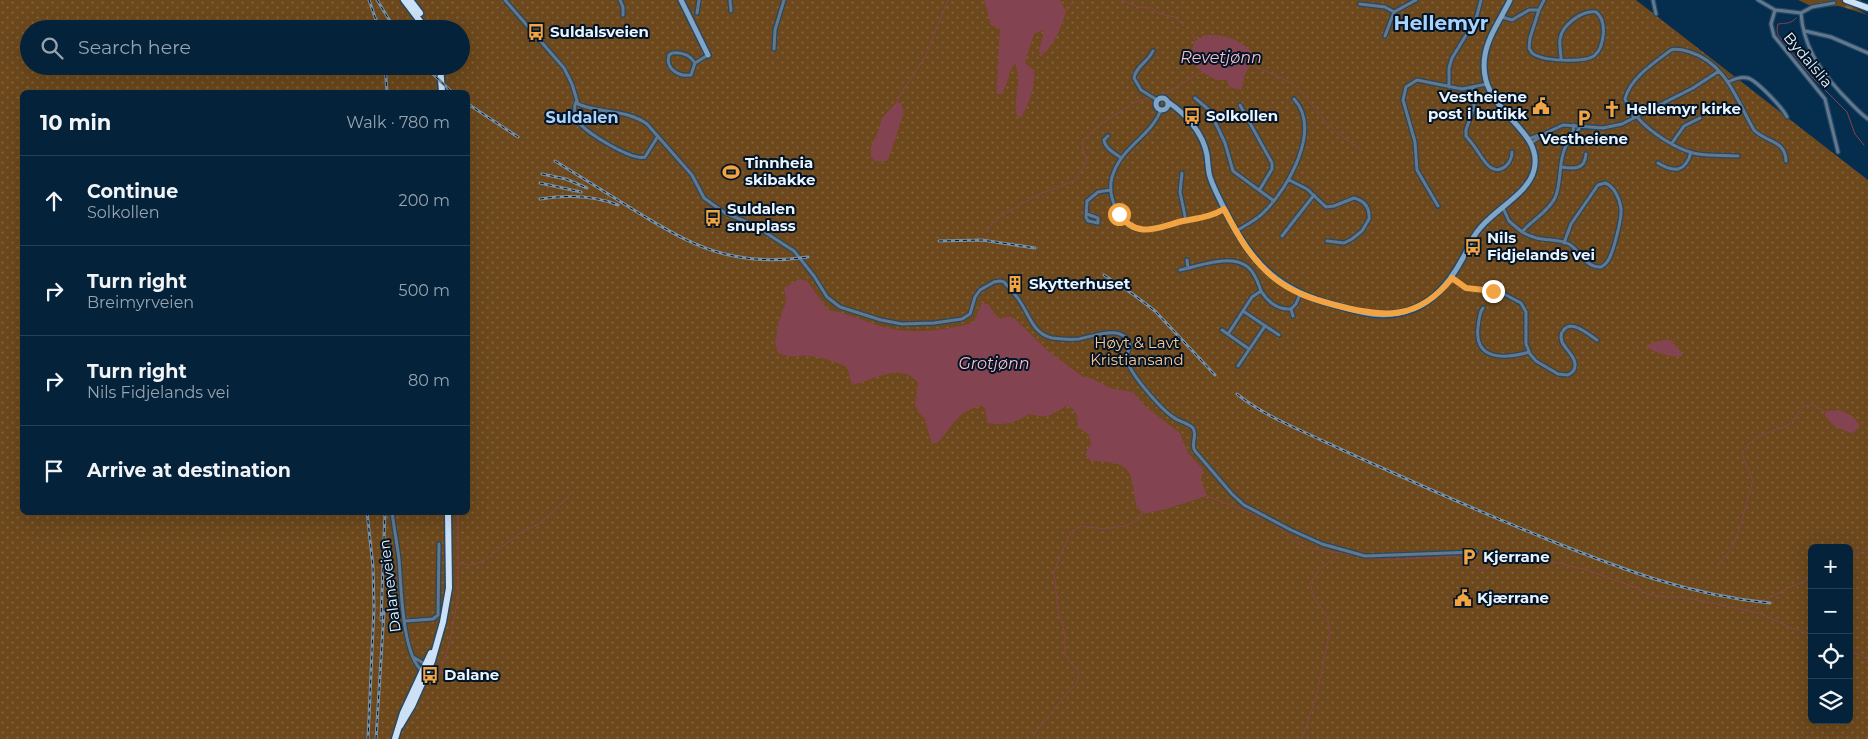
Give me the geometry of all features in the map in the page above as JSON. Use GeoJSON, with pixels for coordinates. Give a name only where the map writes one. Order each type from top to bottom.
{"type":"FeatureCollection","features":[{"type":"Feature","properties":{"kind":"highway"},"geometry":{"type":"LineString","coordinates":[[404,0],[421,20]]}},
{"type":"Feature","properties":{"kind":"highway"},"geometry":{"type":"LineString","coordinates":[[410,0],[419,11]]}},
{"type":"Feature","properties":{"kind":"highway"},"geometry":{"type":"LineString","coordinates":[[416,0],[424,20]]}},
{"type":"Feature","properties":{"kind":"highway"},"geometry":{"type":"LineString","coordinates":[[1846,0],[1868,6]]}},
{"type":"Feature","properties":{"kind":"highway"},"geometry":{"type":"LineString","coordinates":[[1856,0],[1868,6]]}},
{"type":"Feature","properties":{"kind":"highway"},"geometry":{"type":"LineString","coordinates":[[441,75],[442,90]]}},
{"type":"Feature","properties":{"kind":"highway"},"geometry":{"type":"LineString","coordinates":[[395,739],[426,668],[437,650],[436,645],[448,596],[448,515]]}},
{"type":"Feature","properties":{"kind":"street"},"geometry":{"type":"LineString","coordinates":[[505,0],[564,68],[572,84],[578,123],[609,144],[639,158],[646,156],[658,136]]}},
{"type":"Feature","properties":{"kind":"street"},"geometry":{"type":"LineString","coordinates":[[620,0],[623,7],[623,16]]}},
{"type":"Feature","properties":{"kind":"street"},"geometry":{"type":"LineString","coordinates":[[681,0],[708,56],[695,64],[691,75],[682,75],[669,65],[668,58],[672,53],[688,56],[695,64]]}},
{"type":"Feature","properties":{"kind":"street"},"geometry":{"type":"LineString","coordinates":[[697,13],[700,0]]}},
{"type":"Feature","properties":{"kind":"street"},"geometry":{"type":"LineString","coordinates":[[730,0],[731,11]]}},
{"type":"Feature","properties":{"kind":"street"},"geometry":{"type":"LineString","coordinates":[[774,49],[775,30],[784,0]]}},
{"type":"Feature","properties":{"kind":"street"},"geometry":{"type":"LineString","coordinates":[[1385,36],[1394,12],[1416,0]]}},
{"type":"Feature","properties":{"kind":"street"},"geometry":{"type":"LineString","coordinates":[[1449,87],[1449,68],[1452,58],[1476,19],[1482,0]]}},
{"type":"Feature","properties":{"kind":"street"},"geometry":{"type":"LineString","coordinates":[[1157,100],[1164,98],[1195,127],[1206,150],[1210,178],[1224,209],[1247,250],[1263,268],[1300,294],[1324,302],[1363,312],[1387,314],[1407,310],[1423,304],[1437,294],[1452,278],[1476,233],[1490,216],[1528,183],[1535,164],[1534,150],[1530,141],[1494,100],[1487,84],[1484,70],[1485,54],[1489,43],[1510,0]]}},
{"type":"Feature","properties":{"kind":"street"},"geometry":{"type":"LineString","coordinates":[[1544,0],[1530,38],[1530,51],[1537,57],[1561,59],[1580,60],[1594,55],[1604,32],[1602,19],[1599,14],[1594,12],[1586,13],[1565,28],[1560,40],[1561,59]]}},
{"type":"Feature","properties":{"kind":"street"},"geometry":{"type":"LineString","coordinates":[[1653,0],[1656,14]]}},
{"type":"Feature","properties":{"kind":"street"},"geometry":{"type":"LineString","coordinates":[[1758,0],[1775,10],[1801,13],[1812,7],[1834,3]]}},
{"type":"Feature","properties":{"kind":"street"},"geometry":{"type":"LineString","coordinates":[[1360,4],[1385,7],[1394,12]]}},
{"type":"Feature","properties":{"kind":"street"},"geometry":{"type":"LineString","coordinates":[[1502,16],[1512,20],[1529,10],[1539,10]]}},
{"type":"Feature","properties":{"kind":"street","name":"Bydalslia"},"geometry":{"type":"LineString","coordinates":[[1775,10],[1771,24],[1774,36],[1826,99],[1838,152]]}},
{"type":"Feature","properties":{"kind":"street"},"geometry":{"type":"LineString","coordinates":[[1801,13],[1810,52],[1823,73],[1854,107],[1868,119]]}},
{"type":"Feature","properties":{"kind":"street"},"geometry":{"type":"LineString","coordinates":[[1805,31],[1831,37],[1868,53]]}},
{"type":"Feature","properties":{"kind":"street"},"geometry":{"type":"LineString","coordinates":[[1738,156],[1705,155],[1691,152],[1672,143],[1654,133],[1636,118],[1626,102],[1626,95],[1643,74],[1671,50],[1680,50],[1705,58],[1728,82],[1754,130],[1760,136],[1780,145],[1785,152],[1786,161]]}},
{"type":"Feature","properties":{"kind":"street"},"geometry":{"type":"LineString","coordinates":[[1153,52],[1149,59],[1136,71],[1134,78],[1138,86],[1157,100]]}},
{"type":"Feature","properties":{"kind":"street"},"geometry":{"type":"LineString","coordinates":[[1530,141],[1563,125],[1608,128],[1618,126],[1693,88],[1719,71]]}},
{"type":"Feature","properties":{"kind":"street"},"geometry":{"type":"LineString","coordinates":[[1728,82],[1740,78],[1750,79],[1784,110],[1787,117]]}},
{"type":"Feature","properties":{"kind":"street"},"geometry":{"type":"LineString","coordinates":[[1438,206],[1416,167],[1415,142],[1403,96],[1408,84],[1417,80],[1462,88],[1487,84]]}},
{"type":"Feature","properties":{"kind":"street"},"geometry":{"type":"LineString","coordinates":[[1473,87],[1474,106],[1466,130],[1466,136],[1485,163],[1493,169],[1501,169],[1507,165],[1511,160],[1512,152]]}},
{"type":"Feature","properties":{"kind":"street"},"geometry":{"type":"LineString","coordinates":[[1195,98],[1208,109],[1217,126],[1233,171],[1274,201]]}},
{"type":"Feature","properties":{"kind":"street"},"geometry":{"type":"LineString","coordinates":[[1236,231],[1257,219],[1274,201],[1289,180],[1305,137],[1300,106],[1294,99]]}},
{"type":"Feature","properties":{"kind":"street"},"geometry":{"type":"LineString","coordinates":[[1157,100],[1155,105],[1180,113]]}},
{"type":"Feature","properties":{"kind":"street"},"geometry":{"type":"LineString","coordinates":[[576,101],[578,104],[591,109],[621,113],[638,118],[647,124],[692,176],[701,193],[708,201],[732,217],[754,225],[794,251],[814,276],[827,298],[840,307],[902,324],[934,323],[962,319],[970,314],[975,297],[980,290],[991,283],[1004,282],[1019,300],[1033,324],[1048,337],[1077,339],[1113,333],[1119,333],[1126,337],[1130,346],[1127,360],[1132,372],[1145,390],[1166,412],[1193,428],[1195,451],[1235,496],[1254,511],[1308,538],[1359,556],[1476,552]]}},
{"type":"Feature","properties":{"kind":"street"},"geometry":{"type":"LineString","coordinates":[[1168,102],[1151,128],[1120,157],[1112,178],[1110,190],[1119,214],[1128,224],[1136,228],[1152,230],[1206,218],[1224,209]]}},
{"type":"Feature","properties":{"kind":"street"},"geometry":{"type":"LineString","coordinates":[[1240,105],[1272,163],[1272,170],[1260,189]]}},
{"type":"Feature","properties":{"kind":"street"},"geometry":{"type":"LineString","coordinates":[[1672,143],[1684,126],[1700,118]]}},
{"type":"Feature","properties":{"kind":"street"},"geometry":{"type":"LineString","coordinates":[[1572,137],[1574,125]]}},
{"type":"Feature","properties":{"kind":"street"},"geometry":{"type":"LineString","coordinates":[[1522,232],[1553,201],[1558,188],[1565,148],[1580,126]]}},
{"type":"Feature","properties":{"kind":"street"},"geometry":{"type":"LineString","coordinates":[[1108,136],[1104,140],[1105,144],[1120,157]]}},
{"type":"Feature","properties":{"kind":"street"},"geometry":{"type":"LineString","coordinates":[[1658,163],[1668,168],[1679,168],[1688,162],[1691,152]]}},
{"type":"Feature","properties":{"kind":"street"},"geometry":{"type":"LineString","coordinates":[[1561,167],[1580,167],[1585,162],[1586,154]]}},
{"type":"Feature","properties":{"kind":"street"},"geometry":{"type":"LineString","coordinates":[[1182,173],[1180,192],[1186,221]]}},
{"type":"Feature","properties":{"kind":"street"},"geometry":{"type":"LineString","coordinates":[[1289,180],[1307,189],[1326,207],[1354,198],[1364,203],[1369,210],[1368,222],[1355,237],[1344,243],[1327,241]]}},
{"type":"Feature","properties":{"kind":"street"},"geometry":{"type":"LineString","coordinates":[[1504,210],[1509,221],[1522,232],[1541,240],[1564,243],[1574,248],[1593,267],[1601,267],[1606,264],[1610,255],[1621,210],[1618,198],[1611,186],[1602,183],[1596,188],[1571,224],[1564,243]]}},
{"type":"Feature","properties":{"kind":"street"},"geometry":{"type":"LineString","coordinates":[[1087,214],[1088,199],[1101,191],[1110,190]]}},
{"type":"Feature","properties":{"kind":"street"},"geometry":{"type":"LineString","coordinates":[[1282,236],[1314,195]]}},
{"type":"Feature","properties":{"kind":"street"},"geometry":{"type":"LineString","coordinates":[[1187,260],[1188,268]]}},
{"type":"Feature","properties":{"kind":"street"},"geometry":{"type":"LineString","coordinates":[[1180,270],[1221,262],[1239,263],[1248,267],[1253,272],[1261,291],[1273,305],[1283,309],[1291,309],[1296,304],[1300,294]]}},
{"type":"Feature","properties":{"kind":"street"},"geometry":{"type":"LineString","coordinates":[[1452,278],[1466,288],[1500,292],[1521,303],[1526,312],[1526,344],[1528,352],[1536,361],[1558,374],[1565,376],[1573,372],[1575,365],[1562,341],[1561,334],[1564,329],[1574,326],[1597,340]]}},
{"type":"Feature","properties":{"kind":"street"},"geometry":{"type":"LineString","coordinates":[[1228,334],[1252,297],[1261,291]]}},
{"type":"Feature","properties":{"kind":"street"},"geometry":{"type":"LineString","coordinates":[[1482,308],[1477,338],[1483,351],[1497,356],[1528,352]]}},
{"type":"Feature","properties":{"kind":"street"},"geometry":{"type":"LineString","coordinates":[[1291,309],[1293,316]]}},
{"type":"Feature","properties":{"kind":"street"},"geometry":{"type":"LineString","coordinates":[[1243,311],[1279,335]]}},
{"type":"Feature","properties":{"kind":"street"},"geometry":{"type":"LineString","coordinates":[[1238,366],[1265,326]]}},
{"type":"Feature","properties":{"kind":"street"},"geometry":{"type":"LineString","coordinates":[[1222,330],[1249,349]]}},
{"type":"Feature","properties":{"kind":"street","name":"Dalaneveien"},"geometry":{"type":"LineString","coordinates":[[392,515],[409,648],[415,662],[426,668]]}},
{"type":"Feature","properties":{"kind":"street"},"geometry":{"type":"LineString","coordinates":[[405,621],[433,619],[438,615],[439,544]]}},
{"type":"Feature","properties":{"kind":"street"},"geometry":{"type":"LineString","coordinates":[[413,657],[426,668]]}},
{"type":"Feature","properties":{"kind":"green space","name":"Høyt & Lavt Kristiansand"},"geometry":{"type":"Polygon","coordinates":[[[0,0],[1636,0],[1868,180],[1868,739],[0,739],[0,0]]]}},
{"type":"Feature","properties":{"kind":"green space"},"geometry":{"type":"Polygon","coordinates":[[[1798,0],[1861,0],[1857,9],[1868,15],[1839,6],[1813,7],[1798,0]]]}},
{"type":"Feature","properties":{"kind":"water"},"geometry":{"type":"Polygon","coordinates":[[[984,0],[1060,0],[1066,11],[1057,36],[1040,57],[1039,51],[1044,30],[1034,34],[1025,63],[1034,70],[1034,82],[1022,117],[1017,116],[1016,109],[1018,77],[1015,64],[1012,67],[1004,90],[1001,94],[996,94],[1000,29],[991,25],[984,0]]]}},
{"type":"Feature","properties":{"kind":"water","name":"Revetjønn"},"geometry":{"type":"Polygon","coordinates":[[[1205,35],[1230,38],[1251,51],[1251,61],[1241,90],[1229,87],[1227,80],[1216,80],[1202,72],[1195,64],[1192,49],[1195,41],[1205,35]]]}},
{"type":"Feature","properties":{"kind":"water"},"geometry":{"type":"Polygon","coordinates":[[[897,102],[901,103],[904,112],[890,155],[886,161],[875,161],[871,157],[871,146],[882,118],[897,102]]]}},
{"type":"Feature","properties":{"kind":"water","name":"Grotjønn"},"geometry":{"type":"Polygon","coordinates":[[[799,279],[807,281],[828,310],[843,313],[877,325],[906,331],[929,331],[973,323],[982,303],[988,304],[1000,319],[1008,316],[1015,319],[1047,350],[1082,376],[1093,379],[1110,388],[1133,392],[1146,407],[1180,433],[1188,453],[1203,469],[1201,480],[1207,496],[1144,514],[1137,508],[1133,484],[1128,471],[1123,466],[1116,464],[1091,461],[1085,454],[1091,444],[1089,435],[1078,427],[1077,416],[1072,408],[1066,406],[1049,416],[1029,414],[1014,422],[1004,424],[987,423],[985,408],[981,406],[973,408],[960,416],[936,444],[931,441],[925,419],[915,405],[918,383],[911,377],[903,373],[886,374],[852,385],[847,367],[819,357],[791,356],[778,353],[775,343],[779,321],[786,302],[784,288],[799,279]]]}},
{"type":"Feature","properties":{"kind":"water"},"geometry":{"type":"Polygon","coordinates":[[[1671,340],[1683,354],[1680,357],[1662,354],[1653,351],[1646,345],[1671,340]]]}},
{"type":"Feature","properties":{"kind":"water"},"geometry":{"type":"Polygon","coordinates":[[[1840,410],[1852,416],[1860,425],[1853,434],[1834,426],[1825,416],[1826,411],[1840,410]]]}},
{"type":"Feature","properties":{"kind":"waterway"},"geometry":{"type":"LineString","coordinates":[[897,102],[925,57],[948,0]]}},
{"type":"Feature","properties":{"kind":"waterway"},"geometry":{"type":"LineString","coordinates":[[1066,11],[1073,0]]}},
{"type":"Feature","properties":{"kind":"waterway"},"geometry":{"type":"LineString","coordinates":[[1121,0],[1139,7],[1152,8],[1160,14],[1175,17],[1184,26]]}},
{"type":"Feature","properties":{"kind":"waterway"},"geometry":{"type":"LineString","coordinates":[[1796,18],[1790,22],[1778,24],[1778,35],[1812,77],[1847,112],[1855,134],[1864,145]]}},
{"type":"Feature","properties":{"kind":"waterway"},"geometry":{"type":"LineString","coordinates":[[1192,31],[1195,41]]}},
{"type":"Feature","properties":{"kind":"waterway"},"geometry":{"type":"LineString","coordinates":[[1251,65],[1278,76],[1293,85],[1332,128],[1360,149]]}},
{"type":"Feature","properties":{"kind":"waterway"},"geometry":{"type":"LineString","coordinates":[[1155,97],[1202,72]]}},
{"type":"Feature","properties":{"kind":"waterway"},"geometry":{"type":"LineString","coordinates":[[986,233],[992,224],[1005,213],[1038,195],[1076,180],[1087,161],[1083,149],[1083,140],[1098,126],[1135,102],[1151,98]]}},
{"type":"Feature","properties":{"kind":"waterway"},"geometry":{"type":"LineString","coordinates":[[1717,565],[1732,548],[1753,482],[1742,454],[1757,437],[1790,424],[1803,406],[1813,405],[1825,412]]}},
{"type":"Feature","properties":{"kind":"waterway"},"geometry":{"type":"LineString","coordinates":[[459,563],[472,565],[485,560],[520,533],[540,523],[571,493]]}},
{"type":"Feature","properties":{"kind":"waterway"},"geometry":{"type":"LineString","coordinates":[[1207,496],[1269,520],[1304,547],[1391,560],[1458,556],[1479,570],[1519,558],[1541,559],[1584,569],[1637,588],[1647,594],[1684,597],[1759,613],[1794,629],[1808,633]]}},
{"type":"Feature","properties":{"kind":"waterway"},"geometry":{"type":"LineString","coordinates":[[1033,736],[1077,683],[1079,673],[1065,655],[1065,633],[1058,612],[1054,572],[1062,551],[1072,531],[1082,526],[1104,529],[1126,526],[1139,519],[1142,512]]}},
{"type":"Feature","properties":{"kind":"waterway"},"geometry":{"type":"LineString","coordinates":[[439,677],[450,641],[458,597],[458,515]]}},
{"type":"Feature","properties":{"kind":"waterway"},"geometry":{"type":"LineString","coordinates":[[1853,557],[1868,548]]}},
{"type":"Feature","properties":{"kind":"waterway"},"geometry":{"type":"LineString","coordinates":[[1302,739],[1316,697],[1330,631],[1327,616],[1314,598],[1310,584],[1319,570],[1337,555]]}},
{"type":"Feature","properties":{"kind":"waterway"},"geometry":{"type":"LineString","coordinates":[[1747,608],[1808,579]]}},
{"type":"Feature","properties":{"kind":"waterway"},"geometry":{"type":"LineString","coordinates":[[1853,652],[1868,659]]}},
{"type":"Feature","properties":{"kind":"railway"},"geometry":{"type":"LineString","coordinates":[[369,0],[376,20]]}},
{"type":"Feature","properties":{"kind":"railway"},"geometry":{"type":"LineString","coordinates":[[377,0],[389,20]]}},
{"type":"Feature","properties":{"kind":"railway"},"geometry":{"type":"LineString","coordinates":[[386,75],[387,90]]}},
{"type":"Feature","properties":{"kind":"railway"},"geometry":{"type":"LineString","coordinates":[[434,75],[450,90]]}},
{"type":"Feature","properties":{"kind":"railway"},"geometry":{"type":"LineString","coordinates":[[470,105],[518,137]]}},
{"type":"Feature","properties":{"kind":"railway"},"geometry":{"type":"LineString","coordinates":[[555,161],[662,227],[703,247],[735,256],[756,259],[777,260],[808,257]]}},
{"type":"Feature","properties":{"kind":"railway"},"geometry":{"type":"LineString","coordinates":[[542,174],[566,179],[587,188]]}},
{"type":"Feature","properties":{"kind":"railway"},"geometry":{"type":"LineString","coordinates":[[540,183],[581,192]]}},
{"type":"Feature","properties":{"kind":"railway"},"geometry":{"type":"LineString","coordinates":[[540,199],[579,197],[599,199],[618,205]]}},
{"type":"Feature","properties":{"kind":"railway"},"geometry":{"type":"LineString","coordinates":[[939,241],[982,240],[1035,248]]}},
{"type":"Feature","properties":{"kind":"railway"},"geometry":{"type":"LineString","coordinates":[[1104,275],[1155,311],[1215,375]]}},
{"type":"Feature","properties":{"kind":"railway"},"geometry":{"type":"LineString","coordinates":[[1237,394],[1253,406],[1288,425],[1469,506],[1577,551],[1657,580],[1712,594],[1770,603]]}},
{"type":"Feature","properties":{"kind":"railway"},"geometry":{"type":"LineString","coordinates":[[367,515],[373,567],[374,608],[368,739]]}},
{"type":"Feature","properties":{"kind":"railway"},"geometry":{"type":"LineString","coordinates":[[381,620],[385,515]]}},
{"type":"Feature","properties":{"kind":"railway"},"geometry":{"type":"LineString","coordinates":[[376,739],[384,612]]}},
{"type":"Feature","properties":{"kind":"place","name":"Suldalsveien"},"geometry":{"type":"Point","coordinates":[536,32]}},
{"type":"Feature","properties":{"kind":"place","name":"Vestheiene post i butikk"},"geometry":{"type":"Point","coordinates":[1541,106]}},
{"type":"Feature","properties":{"kind":"place","name":"Hellemyr kirke"},"geometry":{"type":"Point","coordinates":[1612,109]}},
{"type":"Feature","properties":{"kind":"place","name":"Solkollen"},"geometry":{"type":"Point","coordinates":[1192,116]}},
{"type":"Feature","properties":{"kind":"place","name":"Vestheiene"},"geometry":{"type":"Point","coordinates":[1584,118]}},
{"type":"Feature","properties":{"kind":"place","name":"Tinnheia skibakke"},"geometry":{"type":"Point","coordinates":[731,172]}},
{"type":"Feature","properties":{"kind":"place","name":"Suldalen snuplass"},"geometry":{"type":"Point","coordinates":[713,218]}},
{"type":"Feature","properties":{"kind":"place","name":"Nils Fidjelands vei"},"geometry":{"type":"Point","coordinates":[1473,247]}},
{"type":"Feature","properties":{"kind":"place","name":"Skytterhuset"},"geometry":{"type":"Point","coordinates":[1015,284]}},
{"type":"Feature","properties":{"kind":"place","name":"Kjerrane"},"geometry":{"type":"Point","coordinates":[1469,557]}},
{"type":"Feature","properties":{"kind":"place","name":"Kjærrane"},"geometry":{"type":"Point","coordinates":[1463,598]}},
{"type":"Feature","properties":{"kind":"place","name":"Dalane"},"geometry":{"type":"Point","coordinates":[430,675]}},
{"type":"Feature","properties":{"kind":"district","name":"Hellemyr"},"geometry":{"type":"Point","coordinates":[1441,23]}},
{"type":"Feature","properties":{"kind":"district","name":"Suldalen"},"geometry":{"type":"Point","coordinates":[582,117]}},
{"type":"Feature","properties":{"kind":"route"},"geometry":{"type":"LineString","coordinates":[[1119,214],[1131,226],[1140,230],[1148,230],[1203,218],[1224,209],[1247,250],[1263,268],[1278,280],[1298,293],[1311,298],[1363,312],[1387,314],[1413,309],[1437,294],[1452,278],[1466,288],[1493,291]]}}]}
